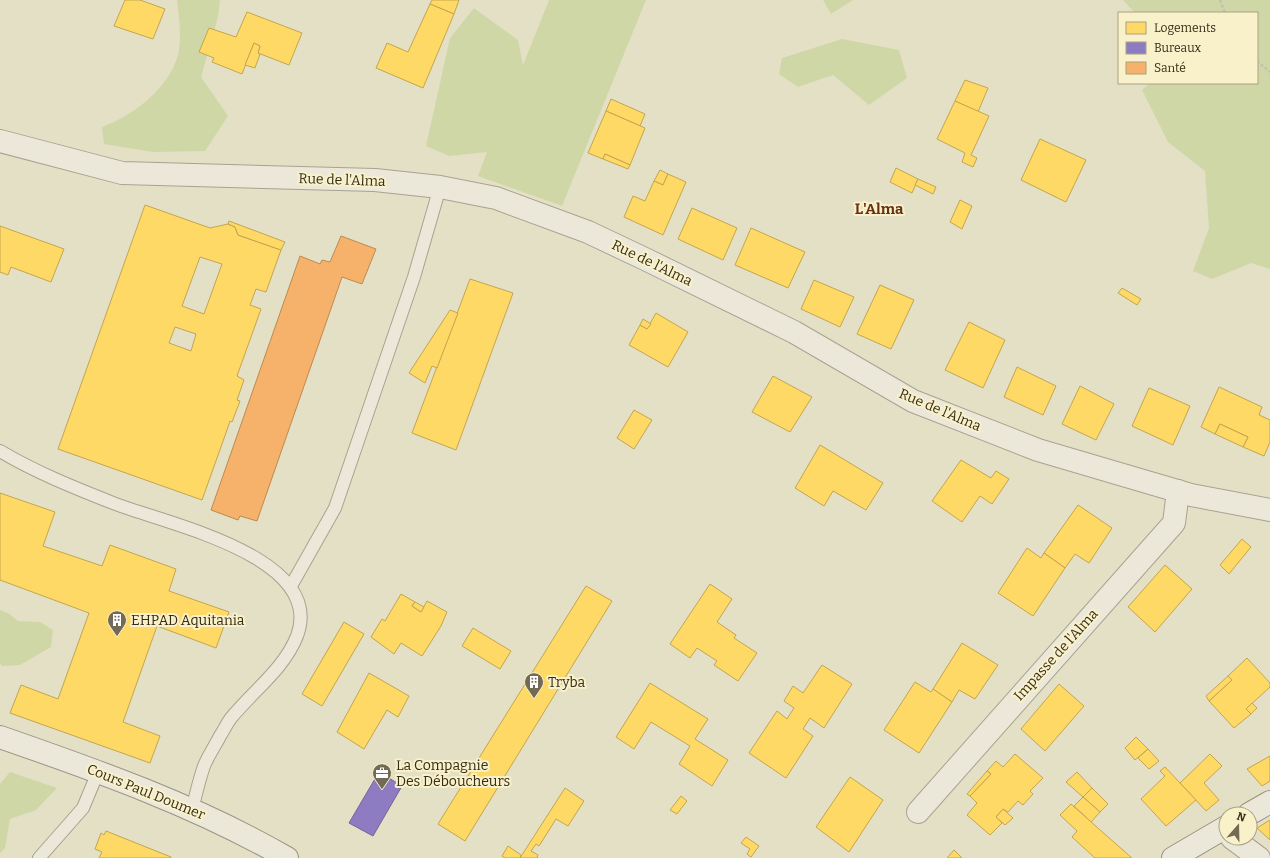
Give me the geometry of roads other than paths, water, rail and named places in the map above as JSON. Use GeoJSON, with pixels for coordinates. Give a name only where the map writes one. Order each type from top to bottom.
{"type":"FeatureCollection","features":[{"type":"Feature","properties":{"kind":"street","name":"Rue de l'Alma"},"geometry":{"type":"LineString","coordinates":[[0,141],[122,173],[375,180],[440,187],[496,198],[588,232],[645,259],[794,332],[913,401],[1038,450],[1178,491],[1270,510]]}},
{"type":"Feature","properties":{"kind":"street","name":"Impasse de l'Alma"},"geometry":{"type":"LineString","coordinates":[[918,812],[1174,522],[1178,491]]}},
{"type":"Feature","properties":{"kind":"street","name":"Cours Paul Doumer"},"geometry":{"type":"LineString","coordinates":[[0,737],[98,772],[192,809],[244,833],[287,858]]}},
{"type":"Feature","properties":{"kind":"street"},"geometry":{"type":"LineString","coordinates":[[1258,809],[1270,802]]}},
{"type":"Feature","properties":{"kind":"street"},"geometry":{"type":"LineString","coordinates":[[1173,858],[1218,836]]}},
{"type":"Feature","properties":{"kind":"street"},"geometry":{"type":"LineString","coordinates":[[1244,846],[1259,858]]}},
{"type":"Feature","properties":{"kind":"lane"},"geometry":{"type":"LineString","coordinates":[[291,586],[335,508],[414,277],[440,187]]}},
{"type":"Feature","properties":{"kind":"lane"},"geometry":{"type":"LineString","coordinates":[[0,451],[113,504],[210,536],[258,559],[270,567],[291,586],[299,600],[302,616],[297,636],[284,660],[230,719],[204,765],[192,809]]}},
{"type":"Feature","properties":{"kind":"lane"},"geometry":{"type":"LineString","coordinates":[[39,858],[83,808],[98,772]]}},
{"type":"Feature","properties":{"kind":"place","name":"EHPAD Aquitania"},"geometry":{"type":"Point","coordinates":[117,637]}},
{"type":"Feature","properties":{"kind":"place","name":"Tryba"},"geometry":{"type":"Point","coordinates":[534,699]}},
{"type":"Feature","properties":{"kind":"place","name":"La Compagnie Des Déboucheurs"},"geometry":{"type":"Point","coordinates":[382,790]}},
{"type":"Feature","properties":{"kind":"district","name":"L'Alma"},"geometry":{"type":"Point","coordinates":[879,209]}}]}
